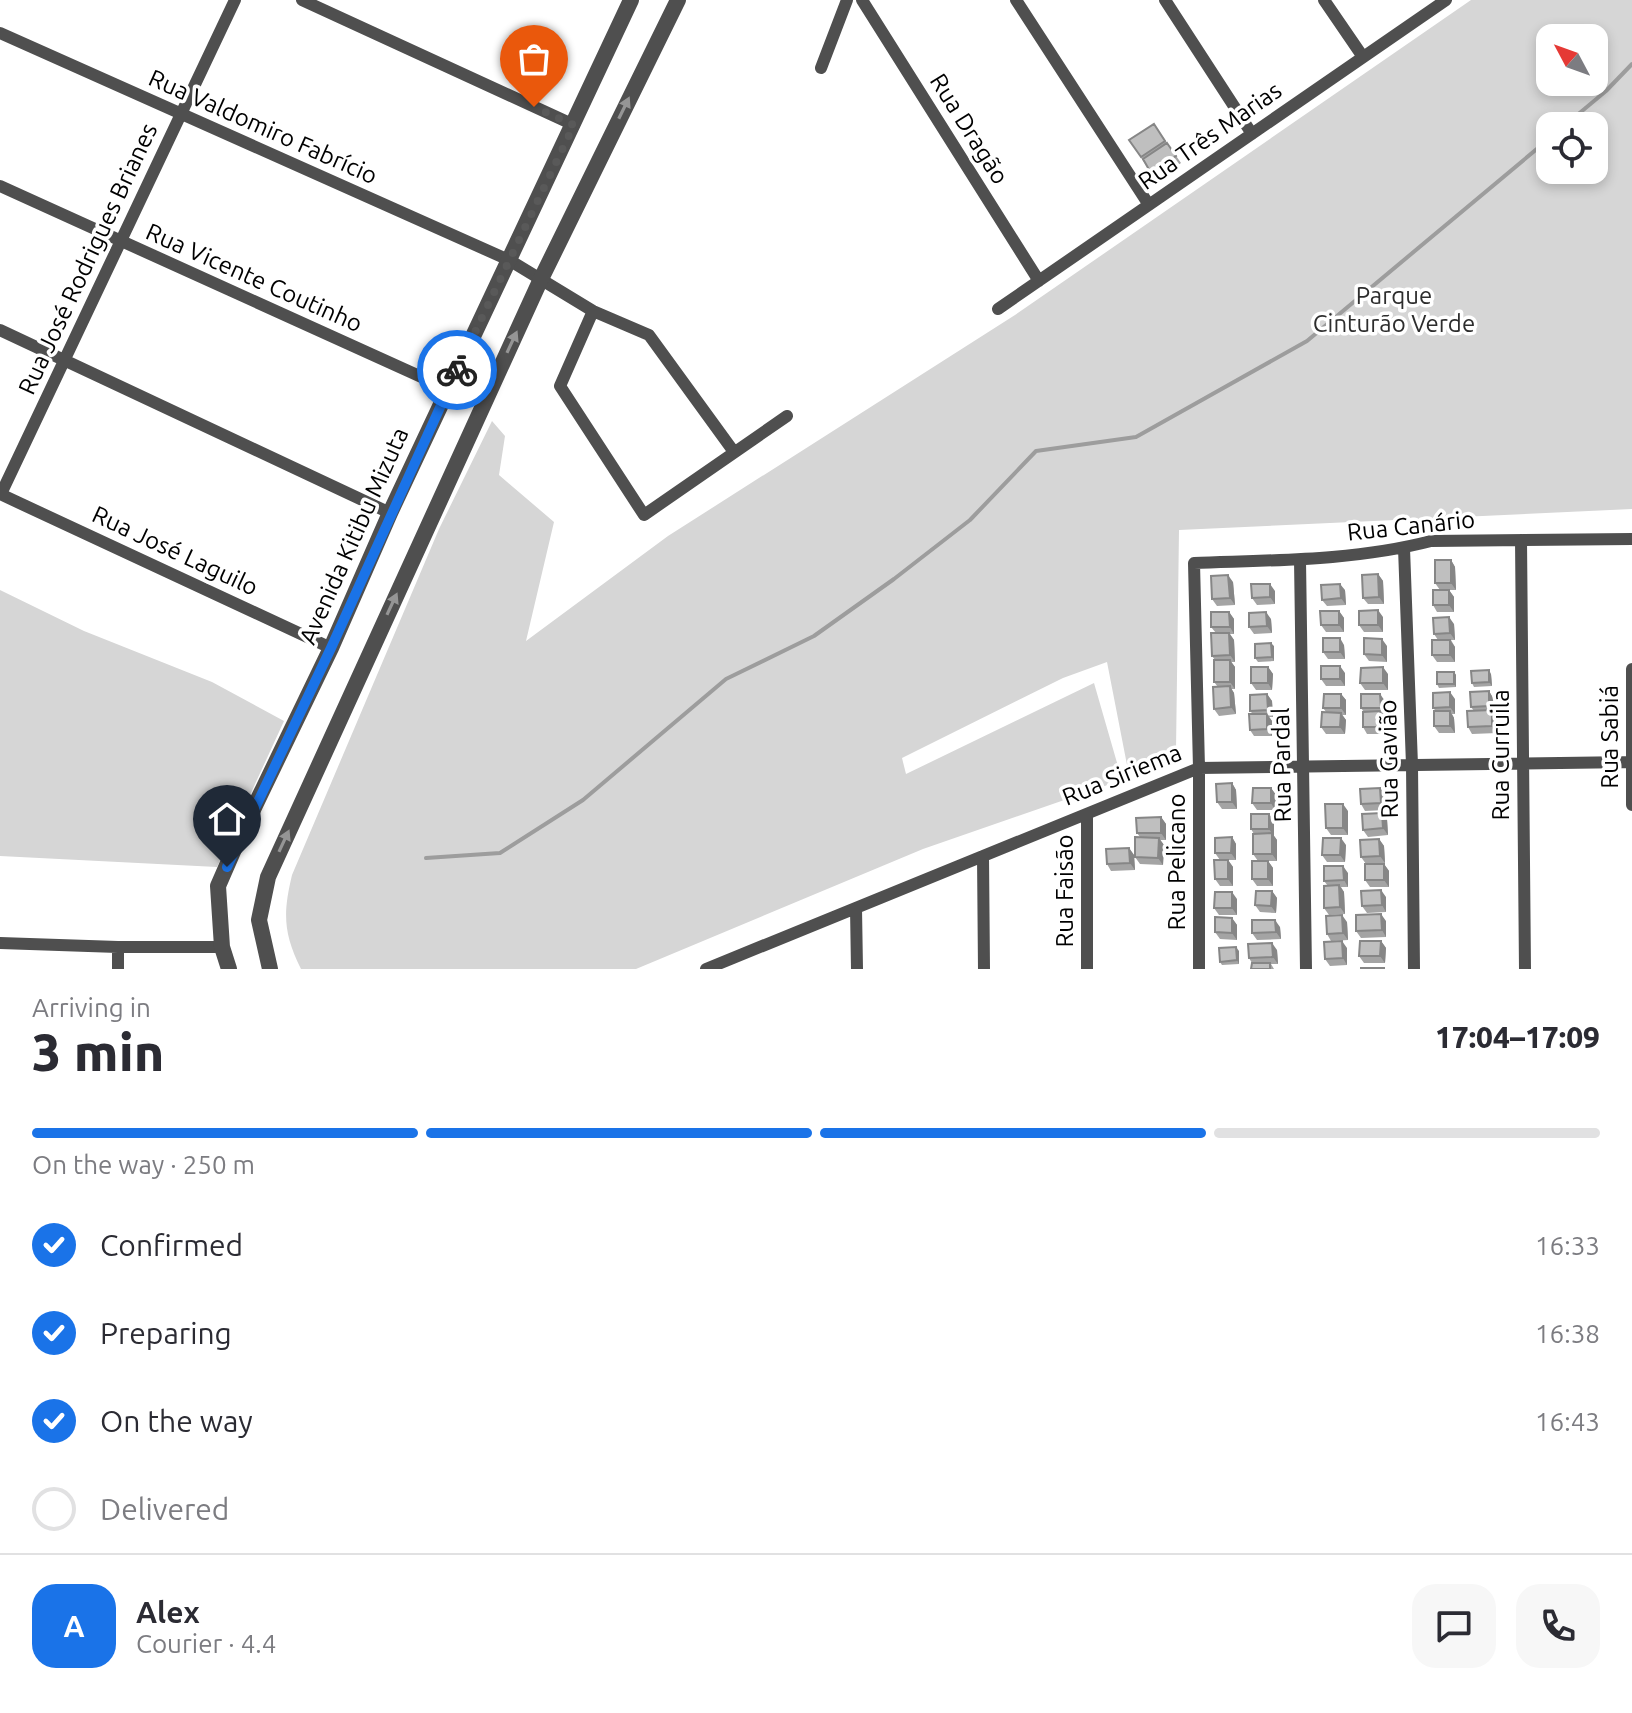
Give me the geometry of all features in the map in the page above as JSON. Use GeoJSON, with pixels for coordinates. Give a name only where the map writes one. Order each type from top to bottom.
{"type":"FeatureCollection","features":[{"type":"Feature","properties":{"kind":"street","name":"Rua José Rodrigues Brianes"},"geometry":{"type":"LineString","coordinates":[[1,494],[235,0]]}},
{"type":"Feature","properties":{"kind":"street"},"geometry":{"type":"LineString","coordinates":[[302,0],[574,125]]}},
{"type":"Feature","properties":{"kind":"street","name":"Avenida Kitibu Mizuta"},"geometry":{"type":"LineString","coordinates":[[229,969],[222,947],[218,886],[631,0]]}},
{"type":"Feature","properties":{"kind":"street"},"geometry":{"type":"LineString","coordinates":[[270,969],[259,920],[268,877],[540,281],[678,0]]}},
{"type":"Feature","properties":{"kind":"street"},"geometry":{"type":"LineString","coordinates":[[821,68],[847,0]]}},
{"type":"Feature","properties":{"kind":"street","name":"Rua Dragão"},"geometry":{"type":"LineString","coordinates":[[862,0],[1039,281]]}},
{"type":"Feature","properties":{"kind":"street"},"geometry":{"type":"LineString","coordinates":[[1016,0],[1149,205]]}},
{"type":"Feature","properties":{"kind":"street"},"geometry":{"type":"LineString","coordinates":[[1165,0],[1252,134]]}},
{"type":"Feature","properties":{"kind":"street"},"geometry":{"type":"LineString","coordinates":[[1324,0],[1363,57]]}},
{"type":"Feature","properties":{"kind":"street","name":"Rua Três Marias"},"geometry":{"type":"LineString","coordinates":[[998,309],[1446,0]]}},
{"type":"Feature","properties":{"kind":"street","name":"Rua Valdomiro Fabrício"},"geometry":{"type":"LineString","coordinates":[[0,33],[509,260],[593,311],[649,335],[734,452]]}},
{"type":"Feature","properties":{"kind":"street","name":"Rua Vicente Coutinho"},"geometry":{"type":"LineString","coordinates":[[0,186],[448,389]]}},
{"type":"Feature","properties":{"kind":"street"},"geometry":{"type":"LineString","coordinates":[[593,311],[560,386],[644,515],[787,416]]}},
{"type":"Feature","properties":{"kind":"street"},"geometry":{"type":"LineString","coordinates":[[0,330],[390,513]]}},
{"type":"Feature","properties":{"kind":"street","name":"Rua José Laguilo"},"geometry":{"type":"LineString","coordinates":[[1,494],[331,648]]}},
{"type":"Feature","properties":{"kind":"street","name":"Rua Canário"},"geometry":{"type":"LineString","coordinates":[[1194,563],[1300,560],[1404,548],[1431,541],[1632,539]]}},
{"type":"Feature","properties":{"kind":"street","name":"Rua Curruila"},"geometry":{"type":"LineString","coordinates":[[1521,540],[1525,969]]}},
{"type":"Feature","properties":{"kind":"street","name":"Rua Gavião"},"geometry":{"type":"LineString","coordinates":[[1404,548],[1412,765],[1414,969]]}},
{"type":"Feature","properties":{"kind":"street","name":"Rua Pardal"},"geometry":{"type":"LineString","coordinates":[[1300,560],[1306,969]]}},
{"type":"Feature","properties":{"kind":"street","name":"Rua Pelicano"},"geometry":{"type":"LineString","coordinates":[[1194,563],[1199,768],[1199,969]]}},
{"type":"Feature","properties":{"kind":"street","name":"Rua Sabiá"},"geometry":{"type":"LineString","coordinates":[[1632,669],[1632,805]]}},
{"type":"Feature","properties":{"kind":"street","name":"Rua Siriema"},"geometry":{"type":"LineString","coordinates":[[712,968],[1199,768],[1632,762]]}},
{"type":"Feature","properties":{"kind":"street","name":"Rua Faisão"},"geometry":{"type":"LineString","coordinates":[[1087,814],[1087,969]]}},
{"type":"Feature","properties":{"kind":"street"},"geometry":{"type":"LineString","coordinates":[[983,856],[984,969]]}},
{"type":"Feature","properties":{"kind":"street"},"geometry":{"type":"LineString","coordinates":[[856,908],[857,969]]}},
{"type":"Feature","properties":{"kind":"street"},"geometry":{"type":"LineString","coordinates":[[0,943],[222,947]]}},
{"type":"Feature","properties":{"kind":"street"},"geometry":{"type":"LineString","coordinates":[[118,947],[118,969]]}},
{"type":"Feature","properties":{"kind":"green space","name":"Parque Cinturão Verde"},"geometry":{"type":"Polygon","coordinates":[[[1471,0],[1632,0],[1632,509],[1179,530],[1176,750],[1128,770],[1107,662],[1063,678],[902,758],[906,774],[1094,683],[1122,780],[923,849],[636,969],[301,969],[286,923],[292,875],[439,529],[492,421],[505,436],[499,475],[554,522],[526,641],[668,536],[1015,315],[1471,0]]]}},
{"type":"Feature","properties":{"kind":"green space"},"geometry":{"type":"Polygon","coordinates":[[[0,590],[84,631],[212,682],[284,721],[217,867],[0,856],[0,590]]]}},
{"type":"Feature","properties":{"kind":"building"},"geometry":{"type":"Polygon","coordinates":[[[1154,124],[1165,141],[1141,157],[1129,140],[1154,124]]]}},
{"type":"Feature","properties":{"kind":"building"},"geometry":{"type":"Polygon","coordinates":[[[1167,143],[1176,156],[1151,173],[1143,159],[1167,143]]]}},
{"type":"Feature","properties":{"kind":"building"},"geometry":{"type":"Polygon","coordinates":[[[1435,560],[1451,560],[1451,583],[1435,583],[1435,560]]]}},
{"type":"Feature","properties":{"kind":"building"},"geometry":{"type":"Polygon","coordinates":[[[1378,574],[1379,597],[1363,598],[1362,575],[1378,574]]]}},
{"type":"Feature","properties":{"kind":"building"},"geometry":{"type":"Polygon","coordinates":[[[1228,575],[1230,598],[1212,599],[1211,576],[1228,575]]]}},
{"type":"Feature","properties":{"kind":"building"},"geometry":{"type":"Polygon","coordinates":[[[1251,584],[1270,584],[1270,597],[1252,598],[1251,584]]]}},
{"type":"Feature","properties":{"kind":"building"},"geometry":{"type":"Polygon","coordinates":[[[1340,584],[1341,598],[1322,600],[1321,585],[1340,584]]]}},
{"type":"Feature","properties":{"kind":"building"},"geometry":{"type":"Polygon","coordinates":[[[1433,590],[1449,590],[1449,605],[1433,605],[1433,590]]]}},
{"type":"Feature","properties":{"kind":"building"},"geometry":{"type":"Polygon","coordinates":[[[1378,610],[1378,625],[1359,625],[1359,611],[1378,610]]]}},
{"type":"Feature","properties":{"kind":"building"},"geometry":{"type":"Polygon","coordinates":[[[1320,611],[1339,611],[1339,625],[1321,625],[1320,611]]]}},
{"type":"Feature","properties":{"kind":"building"},"geometry":{"type":"Polygon","coordinates":[[[1211,612],[1229,612],[1230,627],[1211,627],[1211,612]]]}},
{"type":"Feature","properties":{"kind":"building"},"geometry":{"type":"Polygon","coordinates":[[[1266,612],[1267,626],[1249,627],[1249,613],[1266,612]]]}},
{"type":"Feature","properties":{"kind":"building"},"geometry":{"type":"Polygon","coordinates":[[[1449,617],[1450,633],[1434,634],[1433,618],[1449,617]]]}},
{"type":"Feature","properties":{"kind":"building"},"geometry":{"type":"Polygon","coordinates":[[[1211,633],[1229,633],[1230,655],[1212,656],[1211,633]]]}},
{"type":"Feature","properties":{"kind":"building"},"geometry":{"type":"Polygon","coordinates":[[[1323,638],[1340,638],[1340,652],[1323,652],[1323,638]]]}},
{"type":"Feature","properties":{"kind":"building"},"geometry":{"type":"Polygon","coordinates":[[[1364,638],[1382,639],[1382,655],[1364,654],[1364,638]]]}},
{"type":"Feature","properties":{"kind":"building"},"geometry":{"type":"Polygon","coordinates":[[[1432,640],[1450,640],[1450,655],[1432,655],[1432,640]]]}},
{"type":"Feature","properties":{"kind":"building"},"geometry":{"type":"Polygon","coordinates":[[[1271,643],[1272,657],[1255,658],[1255,644],[1271,643]]]}},
{"type":"Feature","properties":{"kind":"building"},"geometry":{"type":"Polygon","coordinates":[[[1214,660],[1230,660],[1230,682],[1214,682],[1214,660]]]}},
{"type":"Feature","properties":{"kind":"building"},"geometry":{"type":"Polygon","coordinates":[[[1321,666],[1340,666],[1340,679],[1321,679],[1321,666]]]}},
{"type":"Feature","properties":{"kind":"building"},"geometry":{"type":"Polygon","coordinates":[[[1251,667],[1268,667],[1268,683],[1251,683],[1251,667]]]}},
{"type":"Feature","properties":{"kind":"building"},"geometry":{"type":"Polygon","coordinates":[[[1383,667],[1383,683],[1360,683],[1361,668],[1383,667]]]}},
{"type":"Feature","properties":{"kind":"building"},"geometry":{"type":"Polygon","coordinates":[[[1489,670],[1489,682],[1472,683],[1471,671],[1489,670]]]}},
{"type":"Feature","properties":{"kind":"building"},"geometry":{"type":"Polygon","coordinates":[[[1437,672],[1454,672],[1454,684],[1437,684],[1437,672]]]}},
{"type":"Feature","properties":{"kind":"building"},"geometry":{"type":"Polygon","coordinates":[[[1230,686],[1231,707],[1214,709],[1213,687],[1230,686]]]}},
{"type":"Feature","properties":{"kind":"building"},"geometry":{"type":"Polygon","coordinates":[[[1489,691],[1489,706],[1471,707],[1470,692],[1489,691]]]}},
{"type":"Feature","properties":{"kind":"building"},"geometry":{"type":"Polygon","coordinates":[[[1450,692],[1450,707],[1433,708],[1433,693],[1450,692]]]}},
{"type":"Feature","properties":{"kind":"building"},"geometry":{"type":"Polygon","coordinates":[[[1267,694],[1268,710],[1250,711],[1250,695],[1267,694]]]}},
{"type":"Feature","properties":{"kind":"building"},"geometry":{"type":"Polygon","coordinates":[[[1324,694],[1341,694],[1341,708],[1323,708],[1324,694]]]}},
{"type":"Feature","properties":{"kind":"building"},"geometry":{"type":"Polygon","coordinates":[[[1361,694],[1380,694],[1381,708],[1361,708],[1361,694]]]}},
{"type":"Feature","properties":{"kind":"building"},"geometry":{"type":"Polygon","coordinates":[[[1492,710],[1492,726],[1468,727],[1467,711],[1492,710]]]}},
{"type":"Feature","properties":{"kind":"building"},"geometry":{"type":"Polygon","coordinates":[[[1380,711],[1380,727],[1363,727],[1363,712],[1380,711]]]}},
{"type":"Feature","properties":{"kind":"building"},"geometry":{"type":"Polygon","coordinates":[[[1434,711],[1450,711],[1450,726],[1434,726],[1434,711]]]}},
{"type":"Feature","properties":{"kind":"building"},"geometry":{"type":"Polygon","coordinates":[[[1322,712],[1341,713],[1340,727],[1321,727],[1322,712]]]}},
{"type":"Feature","properties":{"kind":"building"},"geometry":{"type":"Polygon","coordinates":[[[1249,714],[1267,714],[1267,729],[1250,730],[1249,714]]]}},
{"type":"Feature","properties":{"kind":"building"},"geometry":{"type":"Polygon","coordinates":[[[1232,783],[1232,802],[1217,802],[1216,784],[1232,783]]]}},
{"type":"Feature","properties":{"kind":"building"},"geometry":{"type":"Polygon","coordinates":[[[1253,788],[1271,788],[1271,803],[1252,803],[1253,788]]]}},
{"type":"Feature","properties":{"kind":"building"},"geometry":{"type":"Polygon","coordinates":[[[1380,788],[1381,803],[1361,804],[1360,789],[1380,788]]]}},
{"type":"Feature","properties":{"kind":"building"},"geometry":{"type":"Polygon","coordinates":[[[1325,804],[1343,804],[1343,828],[1326,828],[1325,804]]]}},
{"type":"Feature","properties":{"kind":"building"},"geometry":{"type":"Polygon","coordinates":[[[1382,813],[1383,828],[1363,830],[1362,814],[1382,813]]]}},
{"type":"Feature","properties":{"kind":"building"},"geometry":{"type":"Polygon","coordinates":[[[1251,814],[1269,814],[1269,829],[1251,829],[1251,814]]]}},
{"type":"Feature","properties":{"kind":"building"},"geometry":{"type":"Polygon","coordinates":[[[1161,817],[1161,833],[1137,833],[1136,818],[1161,817]]]}},
{"type":"Feature","properties":{"kind":"building"},"geometry":{"type":"Polygon","coordinates":[[[1272,833],[1272,854],[1253,854],[1253,834],[1272,833]]]}},
{"type":"Feature","properties":{"kind":"building"},"geometry":{"type":"Polygon","coordinates":[[[1135,837],[1159,838],[1158,858],[1135,857],[1135,837]]]}},
{"type":"Feature","properties":{"kind":"building"},"geometry":{"type":"Polygon","coordinates":[[[1232,837],[1231,853],[1215,853],[1215,838],[1232,837]]]}},
{"type":"Feature","properties":{"kind":"building"},"geometry":{"type":"Polygon","coordinates":[[[1323,838],[1341,838],[1340,855],[1322,855],[1323,838]]]}},
{"type":"Feature","properties":{"kind":"building"},"geometry":{"type":"Polygon","coordinates":[[[1379,839],[1380,856],[1361,857],[1360,840],[1379,839]]]}},
{"type":"Feature","properties":{"kind":"building"},"geometry":{"type":"Polygon","coordinates":[[[1129,848],[1130,863],[1107,864],[1106,849],[1129,848]]]}},
{"type":"Feature","properties":{"kind":"building"},"geometry":{"type":"Polygon","coordinates":[[[1214,860],[1228,860],[1228,879],[1215,879],[1214,860]]]}},
{"type":"Feature","properties":{"kind":"building"},"geometry":{"type":"Polygon","coordinates":[[[1252,861],[1268,861],[1268,879],[1252,879],[1252,861]]]}},
{"type":"Feature","properties":{"kind":"building"},"geometry":{"type":"Polygon","coordinates":[[[1365,864],[1384,864],[1384,880],[1365,880],[1365,864]]]}},
{"type":"Feature","properties":{"kind":"building"},"geometry":{"type":"Polygon","coordinates":[[[1324,866],[1343,866],[1344,880],[1324,881],[1324,866]]]}},
{"type":"Feature","properties":{"kind":"building"},"geometry":{"type":"Polygon","coordinates":[[[1339,885],[1340,907],[1324,908],[1324,886],[1339,885]]]}},
{"type":"Feature","properties":{"kind":"building"},"geometry":{"type":"Polygon","coordinates":[[[1381,890],[1382,905],[1362,906],[1361,891],[1381,890]]]}},
{"type":"Feature","properties":{"kind":"building"},"geometry":{"type":"Polygon","coordinates":[[[1256,891],[1272,891],[1271,906],[1255,905],[1256,891]]]}},
{"type":"Feature","properties":{"kind":"building"},"geometry":{"type":"Polygon","coordinates":[[[1215,892],[1232,892],[1232,908],[1214,908],[1215,892]]]}},
{"type":"Feature","properties":{"kind":"building"},"geometry":{"type":"Polygon","coordinates":[[[1381,914],[1382,930],[1356,931],[1356,915],[1381,914]]]}},
{"type":"Feature","properties":{"kind":"building"},"geometry":{"type":"Polygon","coordinates":[[[1342,915],[1343,933],[1327,934],[1326,916],[1342,915]]]}},
{"type":"Feature","properties":{"kind":"building"},"geometry":{"type":"Polygon","coordinates":[[[1215,917],[1232,918],[1232,933],[1215,932],[1215,917]]]}},
{"type":"Feature","properties":{"kind":"building"},"geometry":{"type":"Polygon","coordinates":[[[1252,920],[1275,920],[1276,932],[1252,933],[1252,920]]]}},
{"type":"Feature","properties":{"kind":"building"},"geometry":{"type":"Polygon","coordinates":[[[1342,941],[1343,958],[1325,959],[1324,942],[1342,941]]]}},
{"type":"Feature","properties":{"kind":"building"},"geometry":{"type":"Polygon","coordinates":[[[1360,941],[1381,941],[1380,956],[1359,956],[1360,941]]]}},
{"type":"Feature","properties":{"kind":"building"},"geometry":{"type":"Polygon","coordinates":[[[1272,943],[1273,957],[1249,958],[1248,944],[1272,943]]]}},
{"type":"Feature","properties":{"kind":"building"},"geometry":{"type":"Polygon","coordinates":[[[1236,947],[1237,960],[1220,962],[1219,948],[1236,947]]]}},
{"type":"Feature","properties":{"kind":"building"},"geometry":{"type":"Polygon","coordinates":[[[1252,963],[1270,963],[1270,969],[1251,969],[1252,963]]]}},
{"type":"Feature","properties":{"kind":"waterway"},"geometry":{"type":"LineString","coordinates":[[1581,112],[1632,64]]}},
{"type":"Feature","properties":{"kind":"waterway"},"geometry":{"type":"LineString","coordinates":[[426,858],[500,853],[583,800],[726,679],[814,636],[894,579],[970,520],[1036,451],[1136,437],[1307,341],[1536,150]]}},
{"type":"Feature","properties":{"kind":"way so far"},"geometry":{"type":"LineString","coordinates":[[457,370],[574,125],[534,107]]}},
{"type":"Feature","properties":{"kind":"route"},"geometry":{"type":"LineString","coordinates":[[227,867],[331,648],[457,370]]}}]}
